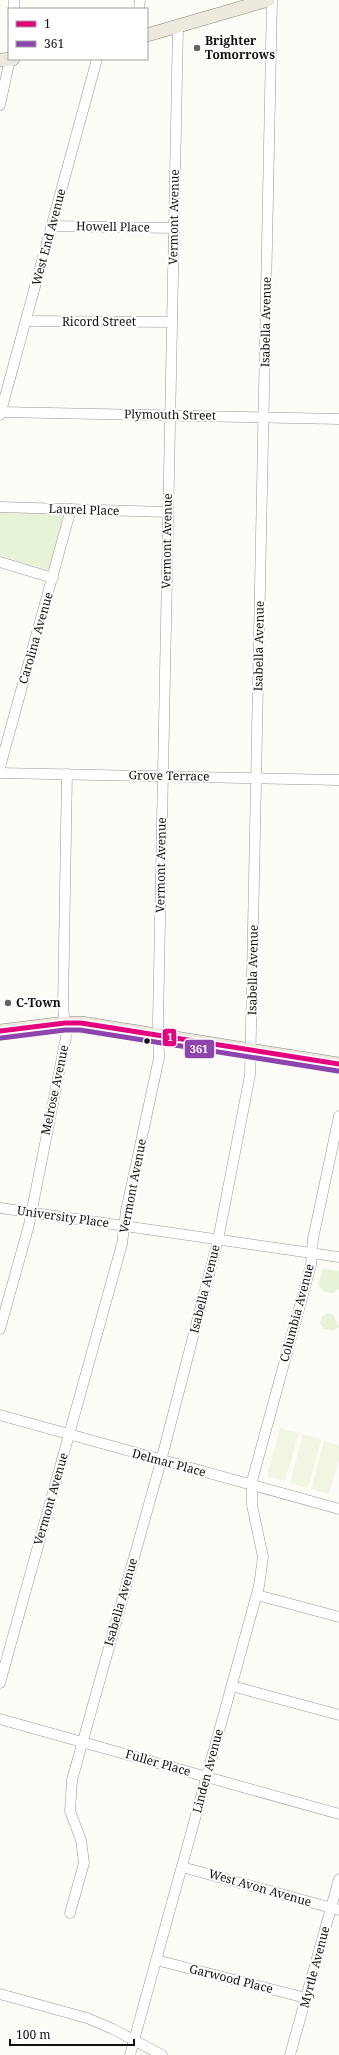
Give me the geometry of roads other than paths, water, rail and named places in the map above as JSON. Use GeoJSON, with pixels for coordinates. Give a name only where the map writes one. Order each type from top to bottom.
{"type":"FeatureCollection","features":[{"type":"Feature","properties":{"kind":"main road"},"geometry":{"type":"LineString","coordinates":[[148,35],[178,27],[247,3],[268,0]]}},
{"type":"Feature","properties":{"kind":"main road"},"geometry":{"type":"LineString","coordinates":[[0,1030],[65,1023],[82,1023],[339,1064]]}},
{"type":"Feature","properties":{"kind":"street","name":"Isabella Avenue"},"geometry":{"type":"LineString","coordinates":[[70,1913],[84,1862],[82,1847],[70,1811],[69,1802],[72,1780],[161,1461],[218,1240],[249,1083],[251,1050],[272,0]]}},
{"type":"Feature","properties":{"kind":"street","name":"Vermont Avenue"},"geometry":{"type":"LineString","coordinates":[[0,1683],[122,1244],[124,1226],[159,1058],[158,1035],[164,776],[171,322],[178,27]]}},
{"type":"Feature","properties":{"kind":"street"},"geometry":{"type":"LineString","coordinates":[[0,105],[10,60]]}},
{"type":"Feature","properties":{"kind":"street","name":"West End Avenue"},"geometry":{"type":"LineString","coordinates":[[0,413],[97,60]]}},
{"type":"Feature","properties":{"kind":"street","name":"Howell Place"},"geometry":{"type":"LineString","coordinates":[[52,226],[174,228]]}},
{"type":"Feature","properties":{"kind":"street","name":"Ricord Street"},"geometry":{"type":"LineString","coordinates":[[26,321],[171,322]]}},
{"type":"Feature","properties":{"kind":"street","name":"Plymouth Street"},"geometry":{"type":"LineString","coordinates":[[0,413],[339,419]]}},
{"type":"Feature","properties":{"kind":"street","name":"Laurel Place"},"geometry":{"type":"LineString","coordinates":[[0,507],[168,512]]}},
{"type":"Feature","properties":{"kind":"street","name":"Carolina Avenue"},"geometry":{"type":"LineString","coordinates":[[0,767],[71,509]]}},
{"type":"Feature","properties":{"kind":"street"},"geometry":{"type":"LineString","coordinates":[[0,562],[53,578]]}},
{"type":"Feature","properties":{"kind":"street","name":"Grove Terrace"},"geometry":{"type":"LineString","coordinates":[[0,773],[339,780]]}},
{"type":"Feature","properties":{"kind":"street","name":"Melrose Avenue"},"geometry":{"type":"LineString","coordinates":[[0,1329],[31,1213],[66,1042],[63,1006],[67,774]]}},
{"type":"Feature","properties":{"kind":"street","name":"Columbia Avenue"},"geometry":{"type":"LineString","coordinates":[[251,1485],[311,1265],[313,1239],[339,1116]]}},
{"type":"Feature","properties":{"kind":"street","name":"University Place"},"geometry":{"type":"LineString","coordinates":[[0,1208],[339,1257]]}},
{"type":"Feature","properties":{"kind":"street","name":"Delmar Place"},"geometry":{"type":"LineString","coordinates":[[0,1415],[339,1510]]}},
{"type":"Feature","properties":{"kind":"street","name":"Linden Avenue"},"geometry":{"type":"LineString","coordinates":[[130,2055],[257,1595],[263,1557],[253,1512],[251,1485]]}},
{"type":"Feature","properties":{"kind":"street"},"geometry":{"type":"LineString","coordinates":[[257,1595],[339,1617]]}},
{"type":"Feature","properties":{"kind":"street"},"geometry":{"type":"LineString","coordinates":[[232,1686],[339,1715]]}},
{"type":"Feature","properties":{"kind":"street","name":"Fuller Place"},"geometry":{"type":"LineString","coordinates":[[0,1719],[339,1814]]}},
{"type":"Feature","properties":{"kind":"street","name":"West Avon Avenue"},"geometry":{"type":"LineString","coordinates":[[182,1866],[335,1909]]}},
{"type":"Feature","properties":{"kind":"street","name":"Myrtle Avenue"},"geometry":{"type":"LineString","coordinates":[[290,2055],[306,1998],[335,1909],[339,1879]]}},
{"type":"Feature","properties":{"kind":"street","name":"Garwood Place"},"geometry":{"type":"LineString","coordinates":[[156,1960],[306,1998]]}},
{"type":"Feature","properties":{"kind":"street"},"geometry":{"type":"LineString","coordinates":[[0,1994],[88,2018],[162,2055]]}},
{"type":"Feature","properties":{"kind":"place","name":"Brighter Tomorrows"},"geometry":{"type":"Point","coordinates":[197,48]}},
{"type":"Feature","properties":{"kind":"place","name":"C-Town"},"geometry":{"type":"Point","coordinates":[8,1003]}}]}
